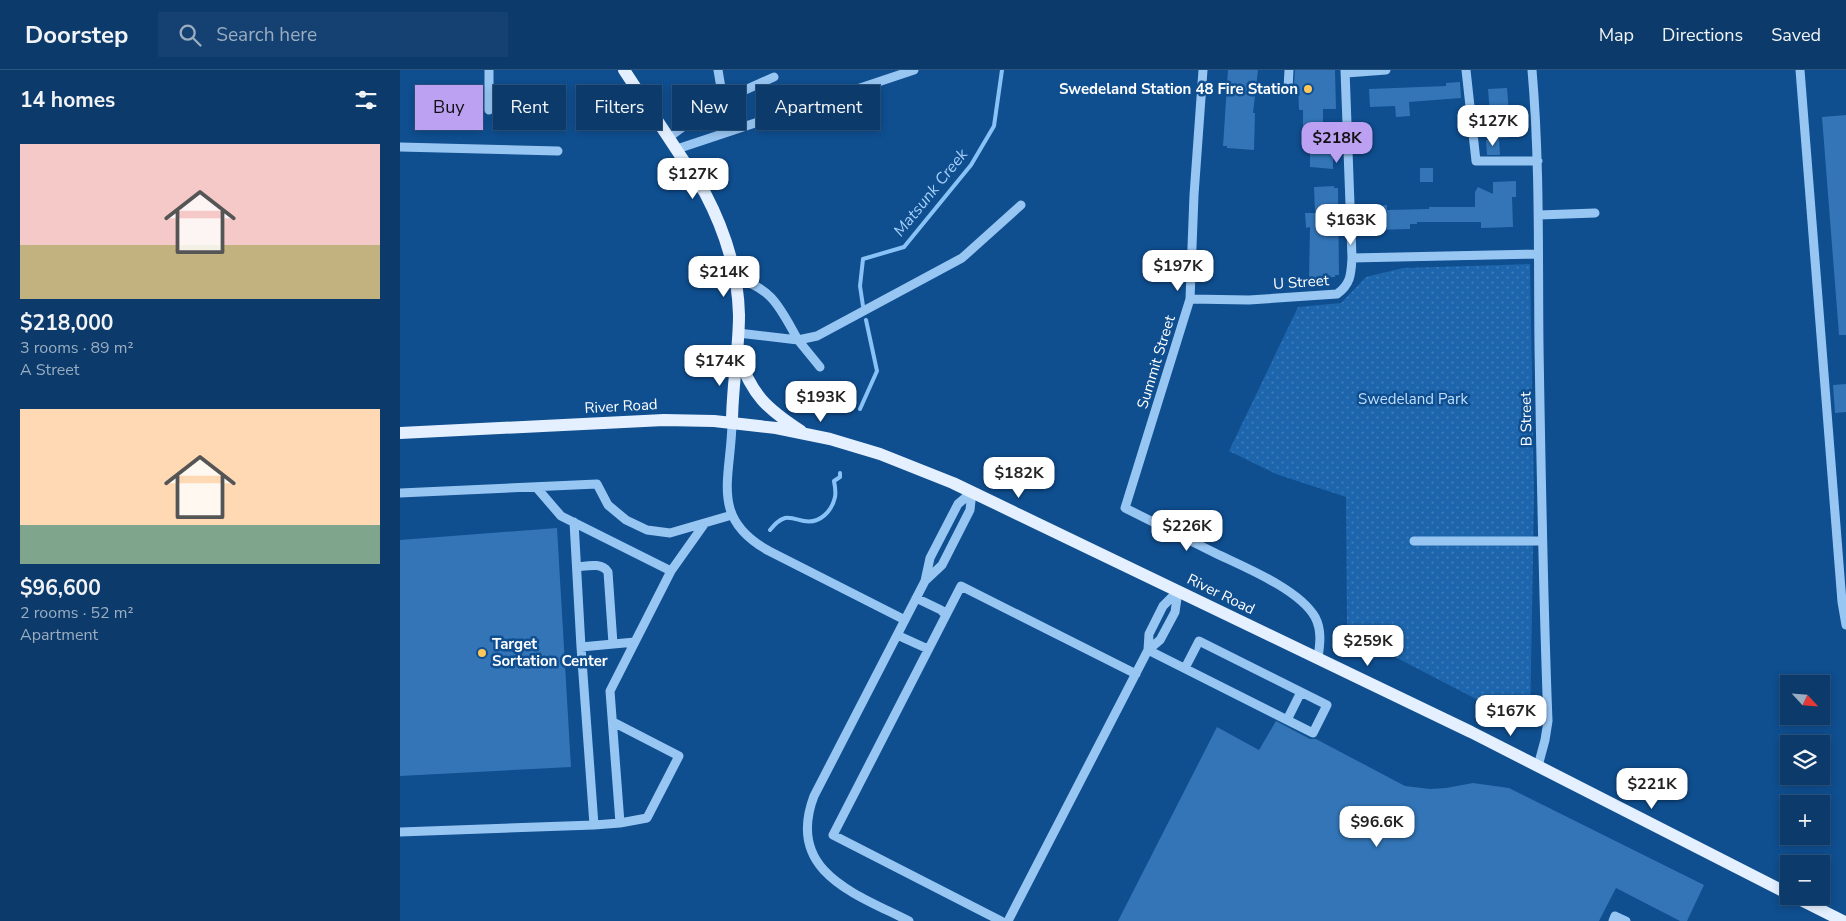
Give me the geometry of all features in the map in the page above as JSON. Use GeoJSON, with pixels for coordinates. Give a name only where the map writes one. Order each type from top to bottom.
{"type":"FeatureCollection","features":[{"type":"Feature","properties":{"kind":"main road"},"geometry":{"type":"LineString","coordinates":[[624,70],[677,149],[714,210],[726,243],[738,299],[738,333],[732,423]]}},
{"type":"Feature","properties":{"kind":"main road"},"geometry":{"type":"LineString","coordinates":[[737,352],[749,383],[761,400],[777,415],[805,433]]}},
{"type":"Feature","properties":{"kind":"main road","name":"River Road"},"geometry":{"type":"LineString","coordinates":[[400,433],[664,420],[732,423],[805,433],[880,454],[921,469],[972,492],[1471,732],[1780,889]]}},
{"type":"Feature","properties":{"kind":"main road"},"geometry":{"type":"LineString","coordinates":[[1811,905],[1842,921]]}},
{"type":"Feature","properties":{"kind":"street"},"geometry":{"type":"LineString","coordinates":[[489,70],[489,110]]}},
{"type":"Feature","properties":{"kind":"street"},"geometry":{"type":"LineString","coordinates":[[718,70],[720,85]]}},
{"type":"Feature","properties":{"kind":"street"},"geometry":{"type":"LineString","coordinates":[[677,149],[914,70]]}},
{"type":"Feature","properties":{"kind":"street","name":"Summit Street"},"geometry":{"type":"LineString","coordinates":[[1203,70],[1194,195],[1190,299],[1126,508],[1259,575],[1300,600],[1314,615],[1319,628],[1318,658]]}},
{"type":"Feature","properties":{"kind":"street"},"geometry":{"type":"LineString","coordinates":[[1288,89],[1289,70]]}},
{"type":"Feature","properties":{"kind":"street"},"geometry":{"type":"LineString","coordinates":[[1345,71],[1386,70]]}},
{"type":"Feature","properties":{"kind":"street"},"geometry":{"type":"LineString","coordinates":[[1466,70],[1476,161],[1538,162]]}},
{"type":"Feature","properties":{"kind":"street","name":"B Street"},"geometry":{"type":"LineString","coordinates":[[1532,70],[1538,162],[1542,541],[1548,721],[1538,766]]}},
{"type":"Feature","properties":{"kind":"street"},"geometry":{"type":"LineString","coordinates":[[1800,70],[1842,602],[1846,625]]}},
{"type":"Feature","properties":{"kind":"street","name":"U Street"},"geometry":{"type":"LineString","coordinates":[[1190,299],[1249,300],[1337,294],[1344,289],[1350,280],[1352,258],[1345,71]]}},
{"type":"Feature","properties":{"kind":"street"},"geometry":{"type":"LineString","coordinates":[[746,90],[774,77]]}},
{"type":"Feature","properties":{"kind":"street"},"geometry":{"type":"LineString","coordinates":[[668,137],[678,130]]}},
{"type":"Feature","properties":{"kind":"street"},"geometry":{"type":"LineString","coordinates":[[400,146],[558,151]]}},
{"type":"Feature","properties":{"kind":"street"},"geometry":{"type":"LineString","coordinates":[[738,333],[798,340],[817,336],[962,258],[1021,205]]}},
{"type":"Feature","properties":{"kind":"street"},"geometry":{"type":"LineString","coordinates":[[1539,215],[1595,213]]}},
{"type":"Feature","properties":{"kind":"street"},"geometry":{"type":"LineString","coordinates":[[1352,258],[1538,254]]}},
{"type":"Feature","properties":{"kind":"street"},"geometry":{"type":"LineString","coordinates":[[735,279],[758,286],[776,302],[798,340],[820,367]]}},
{"type":"Feature","properties":{"kind":"street"},"geometry":{"type":"LineString","coordinates":[[732,423],[727,498],[732,515],[743,532],[760,545],[905,620]]}},
{"type":"Feature","properties":{"kind":"street"},"geometry":{"type":"LineString","coordinates":[[400,493],[597,484],[608,505],[626,520],[647,530],[670,533],[732,515]]}},
{"type":"Feature","properties":{"kind":"street"},"geometry":{"type":"LineString","coordinates":[[536,487],[561,516],[671,571]]}},
{"type":"Feature","properties":{"kind":"street"},"geometry":{"type":"LineString","coordinates":[[910,921],[832,879],[823,870],[811,850],[807,829],[810,807],[925,581],[930,558],[958,504],[972,492]]}},
{"type":"Feature","properties":{"kind":"street"},"geometry":{"type":"LineString","coordinates":[[925,581],[942,565],[970,510],[972,492]]}},
{"type":"Feature","properties":{"kind":"street"},"geometry":{"type":"LineString","coordinates":[[574,522],[594,825]]}},
{"type":"Feature","properties":{"kind":"street"},"geometry":{"type":"LineString","coordinates":[[620,823],[610,691],[671,571],[705,523]]}},
{"type":"Feature","properties":{"kind":"street"},"geometry":{"type":"LineString","coordinates":[[1836,527],[1846,526]]}},
{"type":"Feature","properties":{"kind":"street"},"geometry":{"type":"LineString","coordinates":[[1414,542],[1542,541]]}},
{"type":"Feature","properties":{"kind":"street"},"geometry":{"type":"LineString","coordinates":[[577,567],[600,566],[608,572],[613,644]]}},
{"type":"Feature","properties":{"kind":"street"},"geometry":{"type":"LineString","coordinates":[[1001,921],[833,835],[961,586],[1136,674]]}},
{"type":"Feature","properties":{"kind":"street"},"geometry":{"type":"LineString","coordinates":[[1008,921],[1148,650],[1149,634],[1163,606],[1178,591]]}},
{"type":"Feature","properties":{"kind":"street"},"geometry":{"type":"LineString","coordinates":[[1148,650],[1160,640],[1175,612],[1178,591]]}},
{"type":"Feature","properties":{"kind":"street"},"geometry":{"type":"LineString","coordinates":[[916,598],[941,610],[946,615]]}},
{"type":"Feature","properties":{"kind":"street"},"geometry":{"type":"LineString","coordinates":[[897,635],[928,649]]}},
{"type":"Feature","properties":{"kind":"street"},"geometry":{"type":"LineString","coordinates":[[1148,650],[1313,733],[1327,705],[1199,641],[1185,668]]}},
{"type":"Feature","properties":{"kind":"street"},"geometry":{"type":"LineString","coordinates":[[582,647],[635,642]]}},
{"type":"Feature","properties":{"kind":"street"},"geometry":{"type":"LineString","coordinates":[[1287,720],[1301,692]]}},
{"type":"Feature","properties":{"kind":"street"},"geometry":{"type":"LineString","coordinates":[[400,832],[594,825],[647,818],[679,756],[613,722]]}},
{"type":"Feature","properties":{"kind":"street"},"geometry":{"type":"LineString","coordinates":[[1613,921],[1615,916],[1626,921]]}},
{"type":"Feature","properties":{"kind":"green space","name":"Swedeland Park"},"geometry":{"type":"Polygon","coordinates":[[[1530,264],[1534,494],[1530,727],[1347,632],[1346,497],[1276,474],[1229,451],[1298,307],[1341,303],[1366,277],[1403,268],[1530,264]]]}},
{"type":"Feature","properties":{"kind":"building"},"geometry":{"type":"Polygon","coordinates":[[[1228,70],[1258,70],[1253,113],[1255,113],[1254,150],[1223,146],[1228,70]]]}},
{"type":"Feature","properties":{"kind":"building"},"geometry":{"type":"Polygon","coordinates":[[[1295,70],[1335,70],[1336,109],[1323,109],[1323,154],[1333,153],[1333,169],[1310,167],[1310,140],[1303,140],[1303,110],[1299,110],[1298,85],[1294,85],[1295,70]]]}},
{"type":"Feature","properties":{"kind":"building"},"geometry":{"type":"Polygon","coordinates":[[[1460,82],[1461,98],[1409,102],[1410,116],[1396,117],[1395,106],[1370,107],[1369,89],[1446,86],[1446,83],[1460,82]]]}},
{"type":"Feature","properties":{"kind":"building"},"geometry":{"type":"Polygon","coordinates":[[[1507,88],[1511,137],[1492,139],[1488,89],[1507,88]]]}},
{"type":"Feature","properties":{"kind":"building"},"geometry":{"type":"Polygon","coordinates":[[[1846,115],[1846,335],[1839,335],[1822,117],[1846,115]]]}},
{"type":"Feature","properties":{"kind":"building"},"geometry":{"type":"Polygon","coordinates":[[[1499,139],[1500,155],[1487,155],[1486,140],[1499,139]]]}},
{"type":"Feature","properties":{"kind":"building"},"geometry":{"type":"Polygon","coordinates":[[[1420,168],[1433,168],[1433,182],[1420,182],[1420,168]]]}},
{"type":"Feature","properties":{"kind":"building"},"geometry":{"type":"Polygon","coordinates":[[[1516,181],[1516,197],[1512,197],[1513,227],[1481,228],[1481,222],[1417,222],[1417,224],[1410,224],[1410,229],[1373,230],[1372,210],[1378,210],[1378,206],[1387,205],[1387,210],[1429,209],[1429,207],[1475,207],[1475,192],[1478,187],[1493,194],[1493,182],[1516,181]]]}},
{"type":"Feature","properties":{"kind":"building"},"geometry":{"type":"Polygon","coordinates":[[[1334,186],[1334,188],[1338,188],[1339,275],[1335,275],[1335,277],[1309,278],[1310,227],[1306,228],[1305,213],[1315,213],[1314,187],[1334,186]]]}},
{"type":"Feature","properties":{"kind":"building"},"geometry":{"type":"Polygon","coordinates":[[[1846,384],[1846,412],[1835,413],[1833,385],[1846,384]]]}},
{"type":"Feature","properties":{"kind":"building","name":"Target Sortation Center"},"geometry":{"type":"Polygon","coordinates":[[[557,528],[571,767],[400,776],[400,540],[557,528]]]}},
{"type":"Feature","properties":{"kind":"building"},"geometry":{"type":"Polygon","coordinates":[[[1276,721],[1310,739],[1316,739],[1405,786],[1430,789],[1473,783],[1509,788],[1704,885],[1687,921],[1680,921],[1616,888],[1599,921],[1118,921],[1217,727],[1259,750],[1276,721]]]}},
{"type":"Feature","properties":{"kind":"waterway","name":"Matsunk Creek"},"geometry":{"type":"LineString","coordinates":[[863,306],[860,286],[863,259],[904,247],[971,165],[994,126],[1002,70]]}},
{"type":"Feature","properties":{"kind":"waterway","name":"Matsunk Creek"},"geometry":{"type":"LineString","coordinates":[[860,409],[877,371],[866,320]]}},
{"type":"Feature","properties":{"kind":"waterway","name":"Matsunk Creek"},"geometry":{"type":"LineString","coordinates":[[770,530],[778,521],[785,518],[810,521],[820,518],[828,512],[835,497],[834,481],[840,477],[840,473]]}},
{"type":"Feature","properties":{"kind":"place","name":"Swedeland Station 48 Fire Station"},"geometry":{"type":"Point","coordinates":[1308,89]}},
{"type":"Feature","properties":{"kind":"place","name":"Target Sortation Center"},"geometry":{"type":"Point","coordinates":[482,653]}}]}
